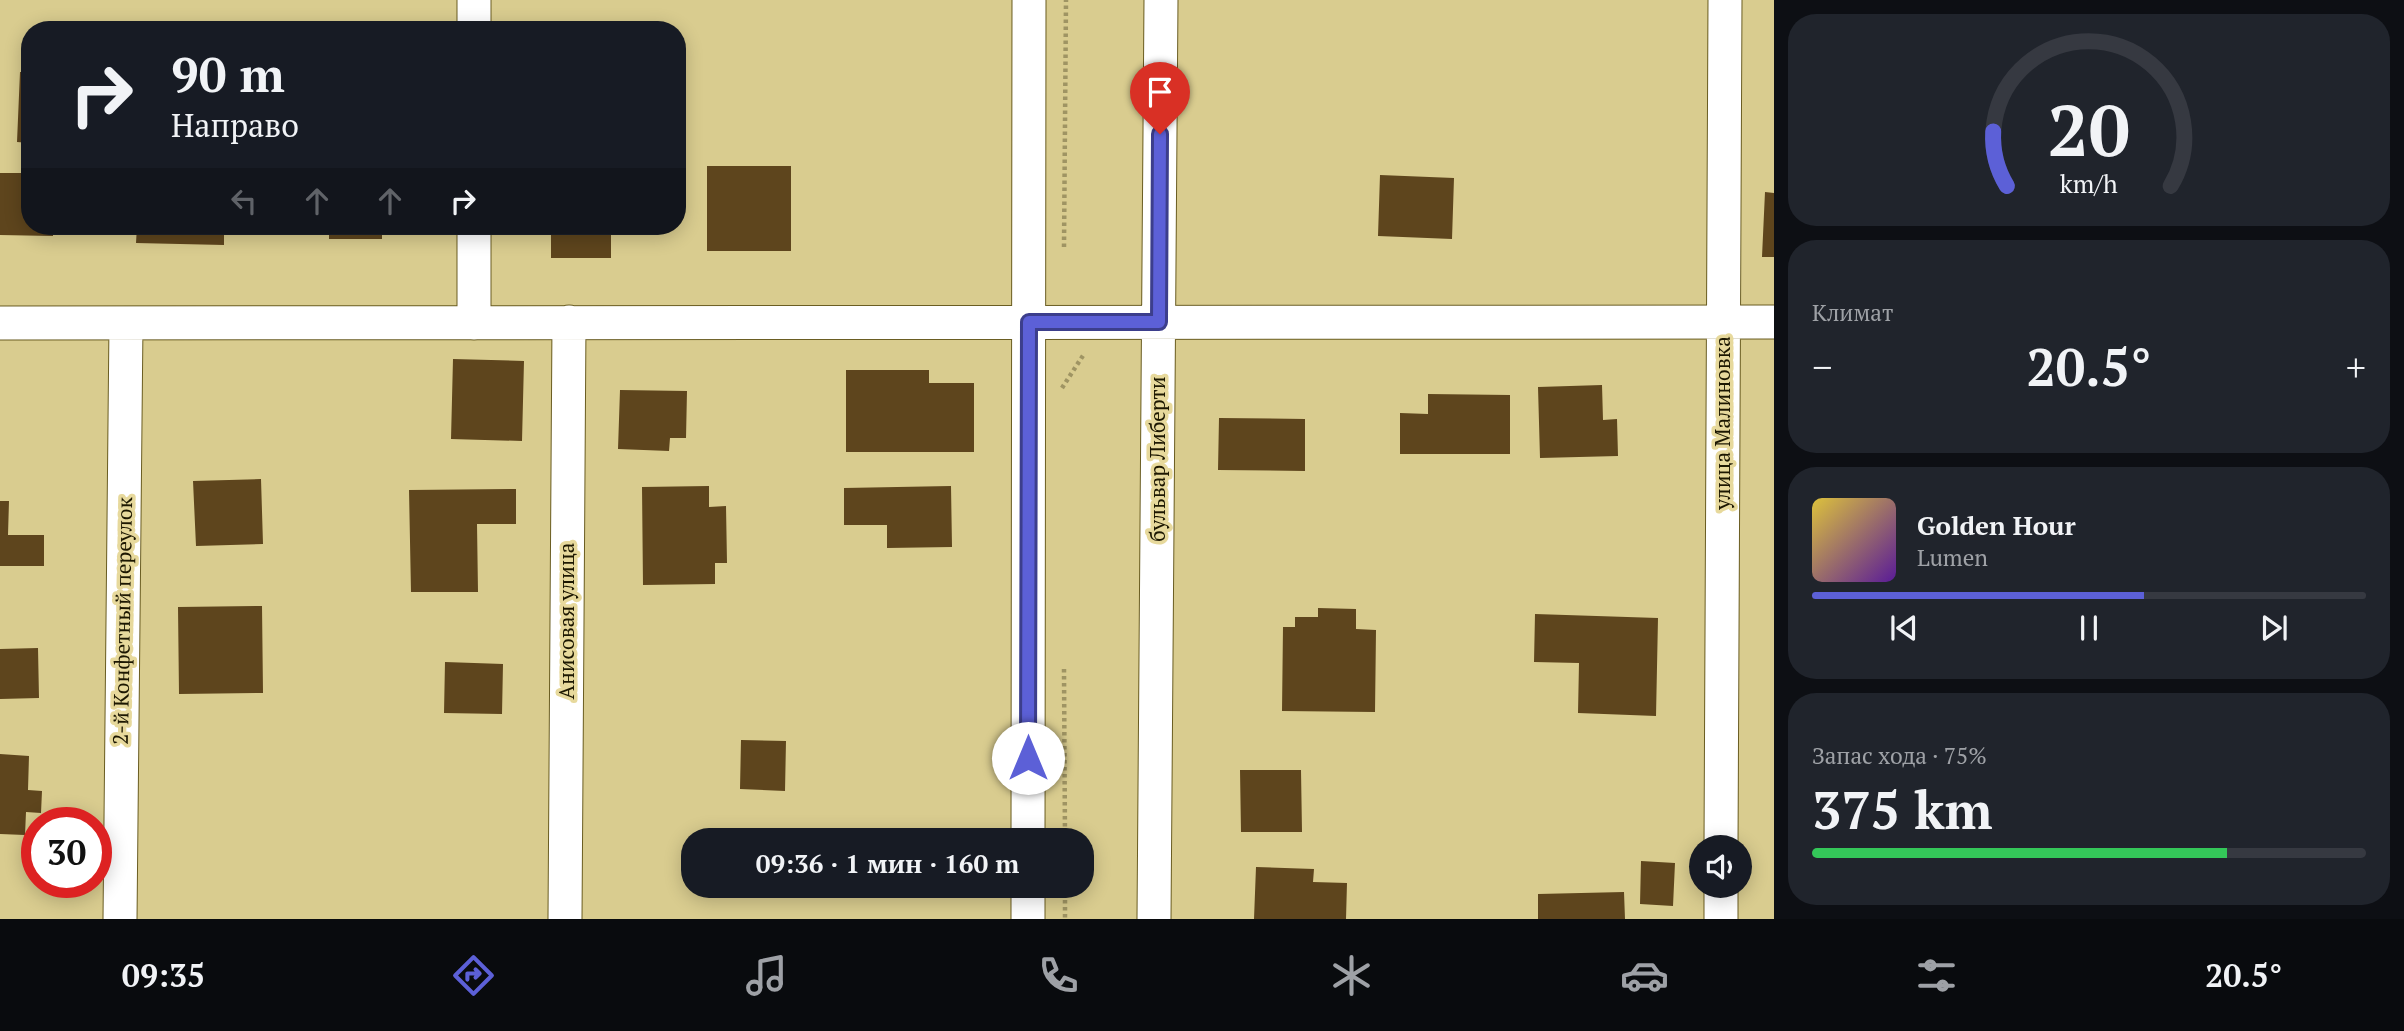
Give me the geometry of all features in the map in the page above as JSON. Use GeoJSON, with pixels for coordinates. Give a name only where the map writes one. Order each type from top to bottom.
{"type":"FeatureCollection","features":[{"type":"Feature","properties":{"kind":"street"},"geometry":{"type":"LineString","coordinates":[[474,0],[474,21]]}},
{"type":"Feature","properties":{"kind":"street"},"geometry":{"type":"LineString","coordinates":[[1028,828],[1029,0]]}},
{"type":"Feature","properties":{"kind":"street","name":"бульвар Либерти"},"geometry":{"type":"LineString","coordinates":[[1154,919],[1161,0]]}},
{"type":"Feature","properties":{"kind":"street","name":"улица Малиновка"},"geometry":{"type":"LineString","coordinates":[[1721,835],[1725,0]]}},
{"type":"Feature","properties":{"kind":"street"},"geometry":{"type":"LineString","coordinates":[[474,235],[474,323]]}},
{"type":"Feature","properties":{"kind":"street","name":"Анисовая улица"},"geometry":{"type":"LineString","coordinates":[[565,919],[569,322]]}},
{"type":"Feature","properties":{"kind":"street"},"geometry":{"type":"LineString","coordinates":[[0,323],[1774,322]]}},
{"type":"Feature","properties":{"kind":"street","name":"2-й Конфетный переулок"},"geometry":{"type":"LineString","coordinates":[[120,919],[126,323]]}},
{"type":"Feature","properties":{"kind":"street"},"geometry":{"type":"LineString","coordinates":[[1028,898],[1028,919]]}},
{"type":"Feature","properties":{"kind":"street"},"geometry":{"type":"LineString","coordinates":[[1721,898],[1721,919]]}},
{"type":"Feature","properties":{"kind":"path"},"geometry":{"type":"LineString","coordinates":[[1064,259],[1066,0]]}},
{"type":"Feature","properties":{"kind":"path"},"geometry":{"type":"LineString","coordinates":[[1062,399],[1062,386],[1107,322]]}},
{"type":"Feature","properties":{"kind":"path"},"geometry":{"type":"LineString","coordinates":[[1064,661],[1065,828]]}},
{"type":"Feature","properties":{"kind":"path"},"geometry":{"type":"LineString","coordinates":[[1065,898],[1065,919]]}},
{"type":"Feature","properties":{"kind":"building"},"geometry":{"type":"Polygon","coordinates":[[[20,72],[21,72],[21,142],[17,142],[20,72]]]}},
{"type":"Feature","properties":{"kind":"building"},"geometry":{"type":"Polygon","coordinates":[[[707,166],[791,166],[791,251],[707,251],[707,166]]]}},
{"type":"Feature","properties":{"kind":"building"},"geometry":{"type":"Polygon","coordinates":[[[0,173],[21,173],[21,235],[53,236],[0,235],[0,173]]]}},
{"type":"Feature","properties":{"kind":"building"},"geometry":{"type":"Polygon","coordinates":[[[1380,175],[1454,178],[1452,239],[1378,236],[1380,175]]]}},
{"type":"Feature","properties":{"kind":"building"},"geometry":{"type":"Polygon","coordinates":[[[1765,192],[1774,193],[1774,257],[1762,257],[1765,192]]]}},
{"type":"Feature","properties":{"kind":"building"},"geometry":{"type":"Polygon","coordinates":[[[136,235],[224,235],[224,245],[136,243],[136,235]]]}},
{"type":"Feature","properties":{"kind":"building"},"geometry":{"type":"Polygon","coordinates":[[[329,235],[382,235],[382,239],[329,239],[329,235]]]}},
{"type":"Feature","properties":{"kind":"building"},"geometry":{"type":"Polygon","coordinates":[[[551,235],[611,235],[611,258],[551,258],[551,235]]]}},
{"type":"Feature","properties":{"kind":"building"},"geometry":{"type":"Polygon","coordinates":[[[453,359],[524,361],[522,441],[451,439],[453,359]]]}},
{"type":"Feature","properties":{"kind":"building"},"geometry":{"type":"Polygon","coordinates":[[[846,370],[929,370],[929,383],[974,383],[974,452],[846,452],[846,370]]]}},
{"type":"Feature","properties":{"kind":"building"},"geometry":{"type":"Polygon","coordinates":[[[1602,385],[1603,420],[1617,419],[1618,456],[1540,458],[1538,387],[1602,385]]]}},
{"type":"Feature","properties":{"kind":"building"},"geometry":{"type":"Polygon","coordinates":[[[620,390],[687,391],[686,438],[670,438],[669,451],[618,449],[620,390]]]}},
{"type":"Feature","properties":{"kind":"building"},"geometry":{"type":"Polygon","coordinates":[[[1428,394],[1510,395],[1510,454],[1400,454],[1400,413],[1428,414],[1428,394]]]}},
{"type":"Feature","properties":{"kind":"building"},"geometry":{"type":"Polygon","coordinates":[[[1219,418],[1305,419],[1305,471],[1218,470],[1219,418]]]}},
{"type":"Feature","properties":{"kind":"building"},"geometry":{"type":"Polygon","coordinates":[[[261,479],[263,544],[196,546],[193,481],[261,479]]]}},
{"type":"Feature","properties":{"kind":"building"},"geometry":{"type":"Polygon","coordinates":[[[709,486],[709,507],[726,506],[727,563],[715,563],[715,584],[643,585],[642,487],[709,486]]]}},
{"type":"Feature","properties":{"kind":"building"},"geometry":{"type":"Polygon","coordinates":[[[951,486],[952,547],[887,548],[887,525],[844,525],[844,488],[951,486]]]}},
{"type":"Feature","properties":{"kind":"building"},"geometry":{"type":"Polygon","coordinates":[[[516,489],[516,524],[477,524],[478,592],[411,592],[409,490],[516,489]]]}},
{"type":"Feature","properties":{"kind":"building"},"geometry":{"type":"Polygon","coordinates":[[[0,501],[9,501],[8,535],[44,535],[44,566],[0,566],[0,501]]]}},
{"type":"Feature","properties":{"kind":"building"},"geometry":{"type":"Polygon","coordinates":[[[262,606],[263,693],[179,694],[178,607],[262,606]]]}},
{"type":"Feature","properties":{"kind":"building"},"geometry":{"type":"Polygon","coordinates":[[[1318,608],[1356,609],[1356,629],[1376,630],[1375,712],[1282,711],[1283,627],[1295,627],[1295,617],[1318,617],[1318,608]]]}},
{"type":"Feature","properties":{"kind":"building"},"geometry":{"type":"Polygon","coordinates":[[[1535,614],[1658,618],[1656,716],[1578,713],[1579,663],[1534,662],[1535,614]]]}},
{"type":"Feature","properties":{"kind":"building"},"geometry":{"type":"Polygon","coordinates":[[[38,648],[39,698],[0,699],[0,649],[38,648]]]}},
{"type":"Feature","properties":{"kind":"building"},"geometry":{"type":"Polygon","coordinates":[[[445,662],[503,664],[502,714],[444,713],[445,662]]]}},
{"type":"Feature","properties":{"kind":"building"},"geometry":{"type":"Polygon","coordinates":[[[741,740],[786,741],[785,791],[740,789],[741,740]]]}},
{"type":"Feature","properties":{"kind":"building"},"geometry":{"type":"Polygon","coordinates":[[[0,754],[29,756],[28,790],[42,791],[41,807],[21,807],[21,835],[0,834],[0,754]]]}},
{"type":"Feature","properties":{"kind":"building"},"geometry":{"type":"Polygon","coordinates":[[[1240,770],[1301,770],[1302,832],[1241,832],[1240,770]]]}},
{"type":"Feature","properties":{"kind":"building"},"geometry":{"type":"Polygon","coordinates":[[[1641,861],[1675,863],[1673,906],[1640,904],[1641,861]]]}},
{"type":"Feature","properties":{"kind":"building"},"geometry":{"type":"Polygon","coordinates":[[[1256,867],[1314,869],[1313,882],[1347,883],[1346,919],[1254,919],[1256,867]]]}},
{"type":"Feature","properties":{"kind":"building"},"geometry":{"type":"Polygon","coordinates":[[[1624,892],[1625,919],[1538,919],[1538,894],[1624,892]]]}},
{"type":"Feature","properties":{"kind":"route"},"geometry":{"type":"LineString","coordinates":[[1028,758],[1029,322],[1159,322],[1160,134]]}}]}
